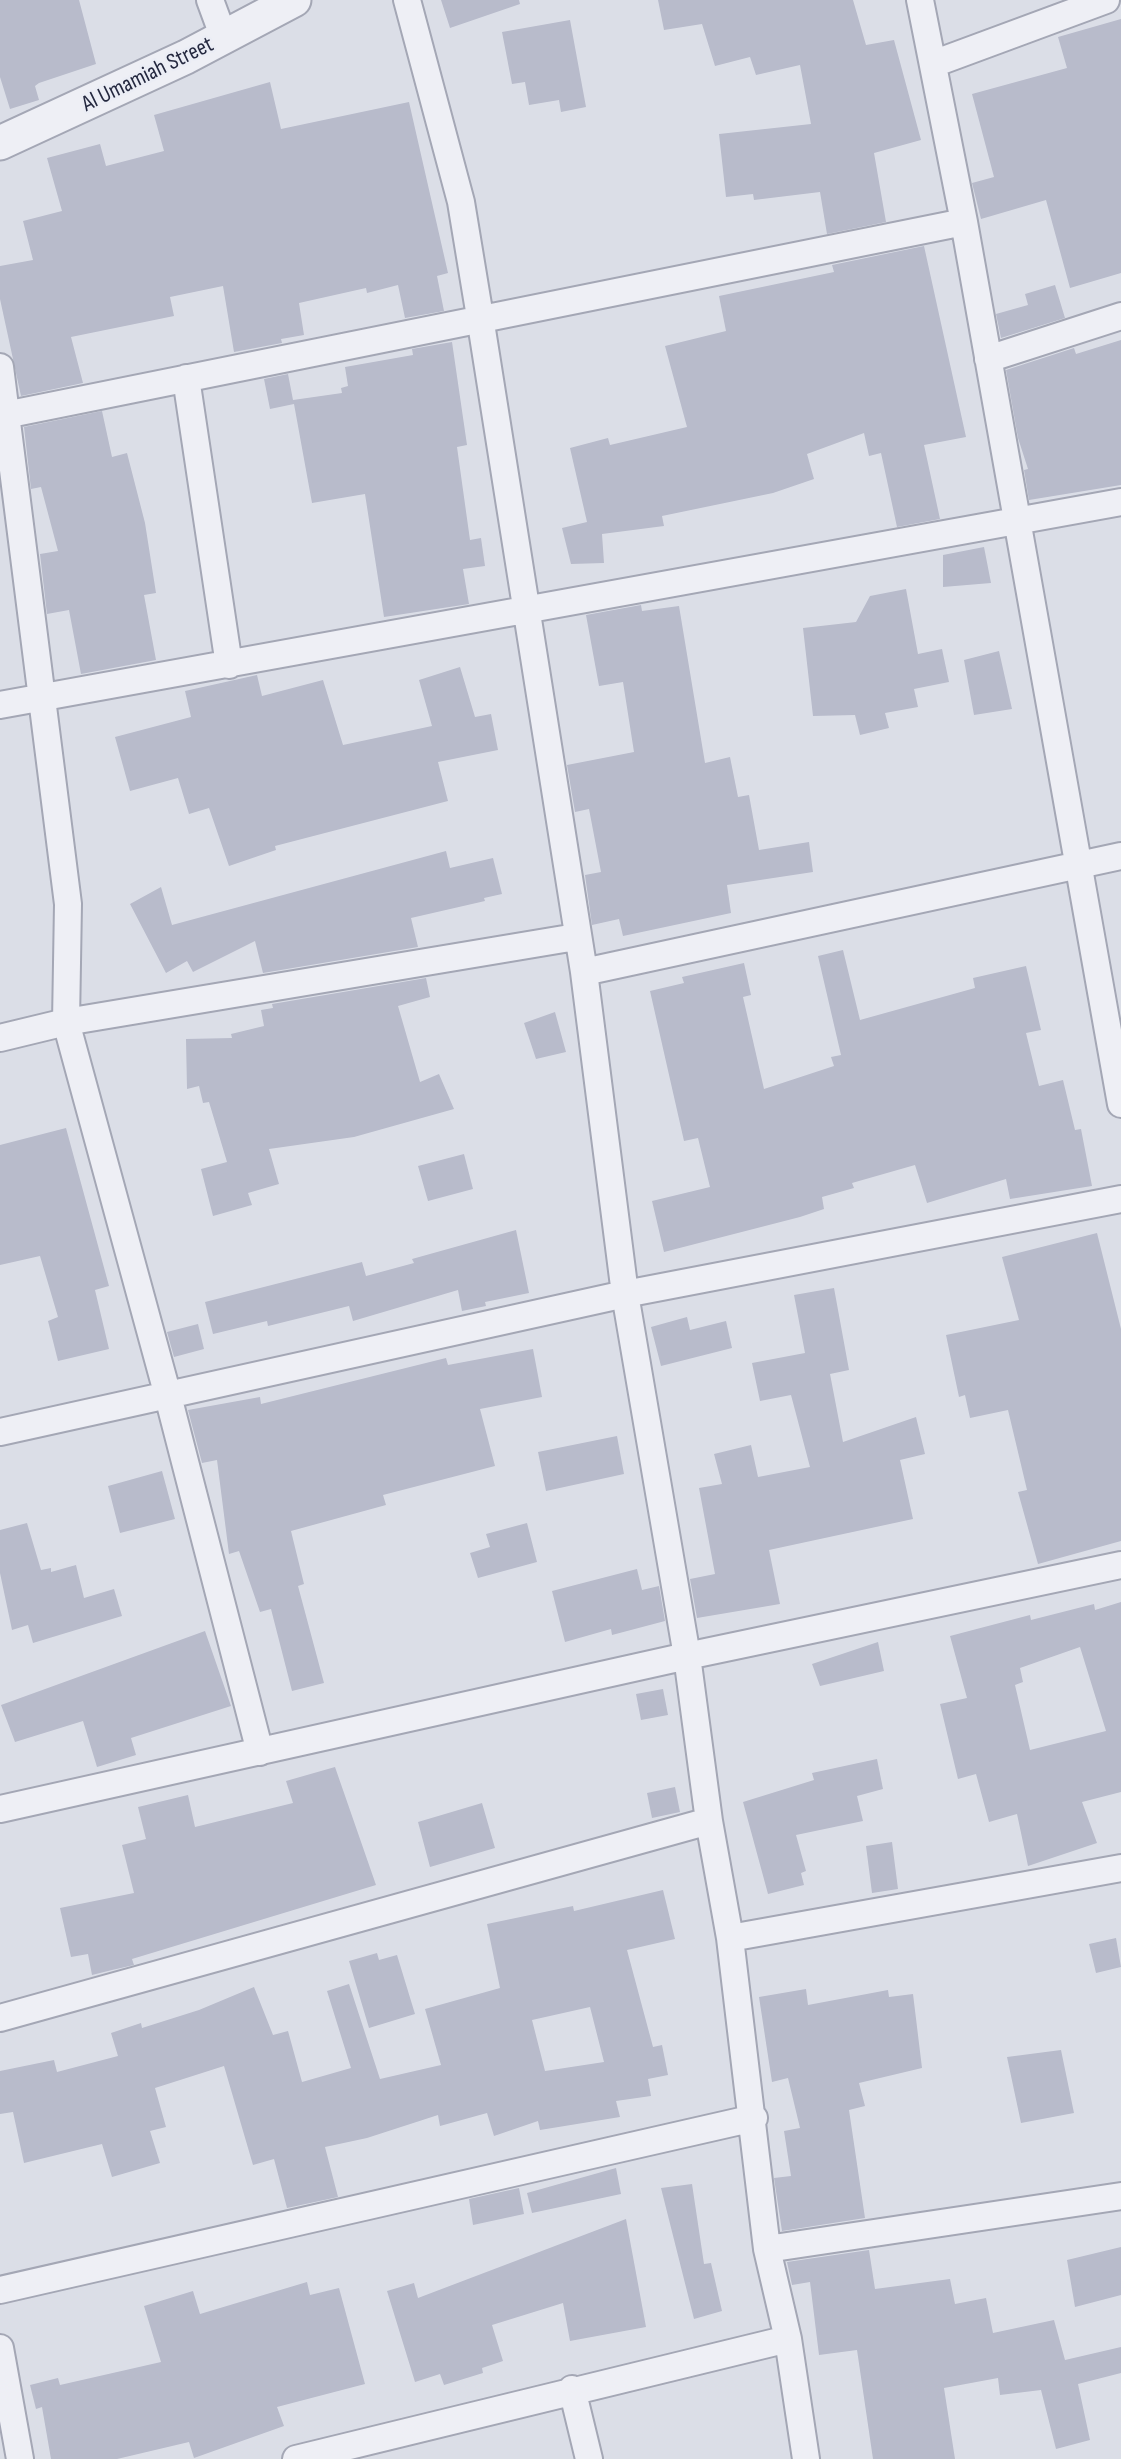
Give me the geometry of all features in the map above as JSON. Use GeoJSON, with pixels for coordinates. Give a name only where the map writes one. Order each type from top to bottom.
{"type":"FeatureCollection","features":[{"type":"Feature","properties":{"kind":"street"},"geometry":{"type":"LineString","coordinates":[[210,0],[224,38]]}},
{"type":"Feature","properties":{"kind":"street","name":"Al Umamiah Street"},"geometry":{"type":"LineString","coordinates":[[0,144],[224,38],[294,0]]}},
{"type":"Feature","properties":{"kind":"street"},"geometry":{"type":"LineString","coordinates":[[407,0],[461,202],[480,317],[524,610],[576,937],[584,972],[625,1294],[687,1656],[709,1821],[730,1938],[754,2118],[767,2249],[788,2339],[806,2459]]}},
{"type":"Feature","properties":{"kind":"street"},"geometry":{"type":"LineString","coordinates":[[919,0],[964,222],[1121,1104]]}},
{"type":"Feature","properties":{"kind":"street"},"geometry":{"type":"LineString","coordinates":[[933,64],[1106,0]]}},
{"type":"Feature","properties":{"kind":"street"},"geometry":{"type":"LineString","coordinates":[[4,415],[480,317],[964,222]]}},
{"type":"Feature","properties":{"kind":"street"},"geometry":{"type":"LineString","coordinates":[[988,359],[1121,316]]}},
{"type":"Feature","properties":{"kind":"street"},"geometry":{"type":"LineString","coordinates":[[0,367],[68,904],[66,1022],[168,1396],[260,1752]]}},
{"type":"Feature","properties":{"kind":"street"},"geometry":{"type":"LineString","coordinates":[[186,378],[229,665]]}},
{"type":"Feature","properties":{"kind":"street"},"geometry":{"type":"LineString","coordinates":[[0,705],[1018,518],[1121,502]]}},
{"type":"Feature","properties":{"kind":"street"},"geometry":{"type":"LineString","coordinates":[[584,972],[1121,856]]}},
{"type":"Feature","properties":{"kind":"street"},"geometry":{"type":"LineString","coordinates":[[0,1038],[66,1022],[576,937]]}},
{"type":"Feature","properties":{"kind":"street"},"geometry":{"type":"LineString","coordinates":[[0,1432],[625,1294],[1121,1199]]}},
{"type":"Feature","properties":{"kind":"street"},"geometry":{"type":"LineString","coordinates":[[0,1809],[687,1656],[1121,1565]]}},
{"type":"Feature","properties":{"kind":"street"},"geometry":{"type":"LineString","coordinates":[[0,2018],[709,1821]]}},
{"type":"Feature","properties":{"kind":"street"},"geometry":{"type":"LineString","coordinates":[[730,1938],[1121,1868]]}},
{"type":"Feature","properties":{"kind":"street"},"geometry":{"type":"LineString","coordinates":[[0,2290],[754,2118]]}},
{"type":"Feature","properties":{"kind":"street"},"geometry":{"type":"LineString","coordinates":[[767,2249],[1059,2208],[1121,2196]]}},
{"type":"Feature","properties":{"kind":"street"},"geometry":{"type":"LineString","coordinates":[[296,2459],[572,2389],[788,2339]]}},
{"type":"Feature","properties":{"kind":"street"},"geometry":{"type":"LineString","coordinates":[[0,2348],[20,2459]]}},
{"type":"Feature","properties":{"kind":"street"},"geometry":{"type":"LineString","coordinates":[[572,2389],[589,2459]]}},
{"type":"Feature","properties":{"kind":"building"},"geometry":{"type":"Polygon","coordinates":[[[0,0],[79,0],[96,64],[39,83],[35,86],[39,100],[10,109],[0,77],[0,0]]]}},
{"type":"Feature","properties":{"kind":"building"},"geometry":{"type":"Polygon","coordinates":[[[441,0],[519,0],[520,4],[450,28],[441,0]]]}},
{"type":"Feature","properties":{"kind":"building"},"geometry":{"type":"Polygon","coordinates":[[[658,0],[853,0],[866,45],[894,40],[921,140],[874,153],[886,222],[827,234],[820,192],[754,200],[753,194],[726,197],[719,134],[811,124],[800,65],[756,75],[750,57],[715,66],[702,24],[664,30],[658,0]]]}},
{"type":"Feature","properties":{"kind":"building"},"geometry":{"type":"Polygon","coordinates":[[[1121,19],[1121,273],[1070,288],[1046,200],[981,219],[972,183],[994,177],[972,94],[1067,68],[1058,37],[1121,19]]]}},
{"type":"Feature","properties":{"kind":"building"},"geometry":{"type":"Polygon","coordinates":[[[570,20],[586,107],[561,112],[559,100],[529,105],[525,82],[512,84],[502,32],[570,20]]]}},
{"type":"Feature","properties":{"kind":"building"},"geometry":{"type":"Polygon","coordinates":[[[270,82],[281,129],[409,102],[448,273],[437,276],[444,311],[405,318],[398,285],[367,293],[366,288],[299,303],[304,335],[281,339],[282,343],[234,352],[223,286],[170,297],[174,316],[71,337],[83,383],[21,396],[0,299],[0,266],[33,260],[23,221],[62,211],[47,158],[100,144],[106,166],[164,151],[154,115],[270,82]]]}},
{"type":"Feature","properties":{"kind":"building"},"geometry":{"type":"Polygon","coordinates":[[[924,246],[966,437],[924,445],[940,519],[897,527],[881,453],[869,456],[864,433],[807,454],[814,479],[773,493],[662,516],[664,526],[602,534],[604,563],[571,564],[562,528],[587,522],[570,448],[608,438],[610,445],[687,427],[665,346],[726,331],[719,296],[834,272],[832,265],[924,246]]]}},
{"type":"Feature","properties":{"kind":"building"},"geometry":{"type":"Polygon","coordinates":[[[1055,285],[1065,318],[1001,338],[996,314],[1028,305],[1025,294],[1055,285]]]}},
{"type":"Feature","properties":{"kind":"building"},"geometry":{"type":"Polygon","coordinates":[[[1121,340],[1121,485],[1029,500],[1024,470],[1028,469],[1018,438],[1006,370],[1074,348],[1076,354],[1121,340]]]}},
{"type":"Feature","properties":{"kind":"building"},"geometry":{"type":"Polygon","coordinates":[[[452,342],[467,445],[457,447],[470,540],[481,538],[485,566],[463,569],[469,604],[384,617],[365,494],[312,503],[294,404],[270,409],[264,379],[288,374],[293,400],[342,393],[341,388],[348,386],[345,367],[413,355],[412,349],[452,342]]]}},
{"type":"Feature","properties":{"kind":"building"},"geometry":{"type":"Polygon","coordinates":[[[102,411],[112,457],[127,453],[145,523],[156,593],[144,595],[156,660],[81,674],[69,610],[47,614],[40,554],[58,551],[41,487],[31,489],[24,427],[102,411]]]}},
{"type":"Feature","properties":{"kind":"building"},"geometry":{"type":"Polygon","coordinates":[[[984,547],[991,583],[943,587],[943,555],[984,547]]]}},
{"type":"Feature","properties":{"kind":"building"},"geometry":{"type":"Polygon","coordinates":[[[906,589],[918,654],[942,649],[949,682],[914,689],[918,707],[885,713],[889,728],[860,735],[855,715],[813,716],[803,628],[856,622],[870,596],[906,589]]]}},
{"type":"Feature","properties":{"kind":"building"},"geometry":{"type":"Polygon","coordinates":[[[641,605],[642,611],[679,606],[705,763],[730,757],[738,797],[749,795],[759,850],[809,842],[813,872],[727,885],[731,913],[623,936],[619,919],[592,925],[585,875],[601,872],[589,809],[575,812],[567,765],[634,752],[623,682],[599,686],[586,615],[641,605]]]}},
{"type":"Feature","properties":{"kind":"building"},"geometry":{"type":"Polygon","coordinates":[[[999,651],[1012,709],[974,715],[964,660],[999,651]]]}},
{"type":"Feature","properties":{"kind":"building"},"geometry":{"type":"Polygon","coordinates":[[[460,667],[475,717],[491,714],[498,750],[438,762],[448,801],[275,846],[276,850],[229,866],[209,808],[189,814],[178,778],[130,791],[115,737],[191,717],[185,691],[257,675],[262,696],[323,680],[343,745],[432,726],[419,680],[460,667]]]}},
{"type":"Feature","properties":{"kind":"building"},"geometry":{"type":"Polygon","coordinates":[[[446,851],[450,868],[493,858],[502,894],[484,898],[485,901],[411,918],[418,947],[263,973],[255,941],[193,972],[187,961],[166,973],[130,904],[161,887],[172,925],[446,851]]]}},
{"type":"Feature","properties":{"kind":"building"},"geometry":{"type":"Polygon","coordinates":[[[843,950],[860,1020],[975,988],[973,978],[1026,966],[1041,1030],[1026,1033],[1039,1086],[1063,1080],[1075,1130],[1081,1129],[1092,1186],[1010,1199],[1006,1179],[927,1203],[915,1165],[852,1183],[854,1188],[822,1197],[824,1209],[664,1252],[652,1201],[710,1187],[698,1138],[684,1141],[650,991],[684,983],[682,977],[744,963],[751,995],[743,997],[764,1089],[834,1066],[831,1057],[841,1055],[818,956],[843,950]]]}},
{"type":"Feature","properties":{"kind":"building"},"geometry":{"type":"Polygon","coordinates":[[[426,978],[430,997],[398,1006],[420,1082],[439,1074],[454,1109],[354,1137],[269,1149],[279,1184],[248,1193],[252,1205],[213,1216],[201,1169],[227,1162],[209,1102],[203,1103],[199,1086],[187,1089],[186,1039],[232,1038],[231,1034],[264,1026],[261,1010],[273,1008],[272,1004],[426,978]]]}},
{"type":"Feature","properties":{"kind":"building"},"geometry":{"type":"Polygon","coordinates":[[[555,1012],[566,1052],[536,1059],[524,1023],[555,1012]]]}},
{"type":"Feature","properties":{"kind":"building"},"geometry":{"type":"Polygon","coordinates":[[[66,1128],[109,1286],[95,1290],[109,1349],[58,1361],[48,1321],[58,1317],[40,1256],[0,1265],[0,1145],[66,1128]]]}},
{"type":"Feature","properties":{"kind":"building"},"geometry":{"type":"Polygon","coordinates":[[[464,1154],[473,1189],[428,1201],[418,1166],[464,1154]]]}},
{"type":"Feature","properties":{"kind":"building"},"geometry":{"type":"Polygon","coordinates":[[[516,1230],[529,1293],[485,1302],[486,1306],[462,1311],[458,1290],[353,1321],[349,1306],[268,1326],[267,1321],[213,1334],[205,1302],[362,1262],[366,1276],[414,1263],[412,1259],[516,1230]]]}},
{"type":"Feature","properties":{"kind":"building"},"geometry":{"type":"Polygon","coordinates":[[[1097,1233],[1121,1329],[1121,1541],[1038,1564],[1018,1492],[1027,1490],[1008,1410],[970,1418],[965,1395],[959,1397],[946,1335],[1019,1320],[1002,1257],[1097,1233]]]}},
{"type":"Feature","properties":{"kind":"building"},"geometry":{"type":"Polygon","coordinates":[[[834,1288],[849,1370],[830,1374],[843,1442],[916,1417],[925,1454],[900,1460],[913,1519],[769,1550],[780,1604],[697,1618],[690,1579],[715,1574],[699,1488],[722,1484],[714,1454],[751,1445],[758,1477],[810,1467],[791,1395],[760,1401],[752,1363],[805,1353],[794,1295],[834,1288]]]}},
{"type":"Feature","properties":{"kind":"building"},"geometry":{"type":"Polygon","coordinates":[[[687,1317],[690,1330],[726,1321],[732,1348],[661,1366],[651,1327],[687,1317]]]}},
{"type":"Feature","properties":{"kind":"building"},"geometry":{"type":"Polygon","coordinates":[[[198,1324],[204,1349],[174,1357],[167,1332],[198,1324]]]}},
{"type":"Feature","properties":{"kind":"building"},"geometry":{"type":"Polygon","coordinates":[[[533,1349],[542,1397],[480,1409],[495,1466],[383,1495],[386,1505],[291,1531],[304,1584],[298,1586],[324,1683],[292,1691],[271,1609],[260,1612],[239,1551],[229,1554],[217,1460],[202,1463],[188,1410],[260,1397],[261,1404],[446,1358],[448,1365],[533,1349]]]}},
{"type":"Feature","properties":{"kind":"building"},"geometry":{"type":"Polygon","coordinates":[[[617,1436],[624,1474],[546,1491],[538,1452],[617,1436]]]}},
{"type":"Feature","properties":{"kind":"building"},"geometry":{"type":"Polygon","coordinates":[[[162,1471],[175,1519],[120,1533],[108,1486],[162,1471]]]}},
{"type":"Feature","properties":{"kind":"building"},"geometry":{"type":"Polygon","coordinates":[[[27,1523],[41,1570],[51,1568],[51,1572],[76,1565],[84,1598],[114,1589],[122,1616],[33,1643],[28,1625],[12,1630],[0,1573],[0,1530],[27,1523]]]}},
{"type":"Feature","properties":{"kind":"building"},"geometry":{"type":"Polygon","coordinates":[[[527,1523],[537,1562],[478,1578],[470,1553],[490,1547],[486,1534],[527,1523]]]}},
{"type":"Feature","properties":{"kind":"building"},"geometry":{"type":"Polygon","coordinates":[[[637,1569],[642,1590],[659,1586],[665,1621],[612,1635],[611,1629],[565,1642],[552,1591],[637,1569]]]}},
{"type":"Feature","properties":{"kind":"building"},"geometry":{"type":"Polygon","coordinates":[[[1121,1602],[1121,1792],[1082,1802],[1097,1843],[1028,1866],[1017,1814],[989,1822],[976,1774],[958,1779],[940,1704],[967,1698],[950,1636],[1030,1615],[1031,1620],[1094,1604],[1095,1610],[1121,1602]],[[1080,1647],[1020,1668],[1023,1682],[1015,1685],[1030,1750],[1106,1731],[1080,1647]]]}},
{"type":"Feature","properties":{"kind":"building"},"geometry":{"type":"Polygon","coordinates":[[[205,1631],[231,1706],[131,1738],[136,1755],[97,1767],[83,1721],[15,1742],[1,1705],[205,1631]]]}},
{"type":"Feature","properties":{"kind":"building"},"geometry":{"type":"Polygon","coordinates":[[[878,1642],[884,1671],[820,1686],[812,1664],[878,1642]]]}},
{"type":"Feature","properties":{"kind":"building"},"geometry":{"type":"Polygon","coordinates":[[[663,1689],[668,1715],[641,1720],[636,1694],[663,1689]]]}},
{"type":"Feature","properties":{"kind":"building"},"geometry":{"type":"Polygon","coordinates":[[[877,1759],[883,1789],[857,1796],[863,1821],[796,1835],[806,1871],[801,1873],[804,1885],[768,1894],[743,1802],[814,1780],[812,1773],[877,1759]]]}},
{"type":"Feature","properties":{"kind":"building"},"geometry":{"type":"Polygon","coordinates":[[[335,1767],[376,1885],[132,1959],[134,1965],[92,1975],[88,1954],[71,1957],[60,1908],[134,1893],[122,1845],[146,1839],[138,1807],[188,1795],[195,1827],[293,1803],[286,1781],[335,1767]]]}},
{"type":"Feature","properties":{"kind":"building"},"geometry":{"type":"Polygon","coordinates":[[[675,1787],[680,1812],[652,1818],[647,1793],[675,1787]]]}},
{"type":"Feature","properties":{"kind":"building"},"geometry":{"type":"Polygon","coordinates":[[[482,1803],[495,1848],[430,1867],[418,1822],[482,1803]]]}},
{"type":"Feature","properties":{"kind":"building"},"geometry":{"type":"Polygon","coordinates":[[[892,1842],[898,1889],[872,1893],[866,1846],[892,1842]]]}},
{"type":"Feature","properties":{"kind":"building"},"geometry":{"type":"Polygon","coordinates":[[[663,1890],[675,1939],[627,1950],[653,2047],[662,2045],[668,2075],[648,2079],[651,2096],[616,2101],[620,2117],[540,2130],[538,2121],[494,2136],[487,2113],[440,2126],[438,2115],[367,2138],[325,2147],[338,2197],[287,2208],[274,2159],[253,2165],[224,2066],[155,2088],[166,2127],[150,2131],[160,2163],[112,2177],[102,2144],[24,2163],[13,2112],[0,2114],[0,2071],[54,2060],[57,2072],[118,2056],[111,2033],[141,2023],[142,2028],[199,2010],[254,1987],[273,2035],[288,2031],[302,2082],[351,2068],[327,1991],[349,1984],[380,2079],[441,2065],[425,2009],[500,1988],[487,1924],[573,1906],[574,1911],[663,1890]],[[590,2007],[532,2020],[545,2071],[604,2062],[590,2007]]]}},
{"type":"Feature","properties":{"kind":"building"},"geometry":{"type":"Polygon","coordinates":[[[1116,1938],[1121,1967],[1096,1973],[1089,1944],[1116,1938]]]}},
{"type":"Feature","properties":{"kind":"building"},"geometry":{"type":"Polygon","coordinates":[[[377,1953],[379,1960],[397,1955],[415,2014],[369,2028],[349,1961],[377,1953]]]}},
{"type":"Feature","properties":{"kind":"building"},"geometry":{"type":"Polygon","coordinates":[[[806,1989],[808,2005],[888,1990],[889,1997],[913,1994],[922,2068],[859,2083],[865,2106],[849,2110],[865,2218],[782,2231],[774,2178],[791,2176],[784,2131],[800,2128],[788,2078],[772,2082],[759,1997],[806,1989]]]}},
{"type":"Feature","properties":{"kind":"building"},"geometry":{"type":"Polygon","coordinates":[[[1061,2050],[1074,2113],[1021,2123],[1007,2057],[1061,2050]]]}},
{"type":"Feature","properties":{"kind":"building"},"geometry":{"type":"Polygon","coordinates":[[[616,2168],[621,2194],[532,2213],[527,2193],[616,2168]]]}},
{"type":"Feature","properties":{"kind":"building"},"geometry":{"type":"Polygon","coordinates":[[[692,2184],[704,2264],[711,2263],[722,2311],[694,2319],[661,2188],[692,2184]]]}},
{"type":"Feature","properties":{"kind":"building"},"geometry":{"type":"Polygon","coordinates":[[[519,2188],[524,2214],[473,2225],[469,2199],[519,2188]]]}},
{"type":"Feature","properties":{"kind":"building"},"geometry":{"type":"Polygon","coordinates":[[[626,2219],[646,2327],[570,2341],[563,2303],[492,2325],[503,2361],[482,2368],[483,2373],[444,2385],[440,2374],[415,2382],[387,2291],[414,2283],[418,2298],[626,2219]]]}},
{"type":"Feature","properties":{"kind":"building"},"geometry":{"type":"Polygon","coordinates":[[[1121,2247],[1121,2295],[1075,2307],[1067,2260],[1121,2247]]]}},
{"type":"Feature","properties":{"kind":"building"},"geometry":{"type":"Polygon","coordinates":[[[869,2250],[875,2289],[950,2279],[955,2304],[986,2298],[993,2333],[1054,2320],[1065,2360],[1121,2347],[1121,2373],[1078,2384],[1090,2440],[1056,2449],[1041,2390],[1000,2395],[998,2378],[944,2388],[955,2459],[873,2459],[857,2350],[819,2355],[810,2282],[792,2285],[787,2262],[869,2250]]]}},
{"type":"Feature","properties":{"kind":"building"},"geometry":{"type":"Polygon","coordinates":[[[307,2282],[310,2295],[339,2288],[365,2384],[277,2407],[284,2426],[194,2458],[189,2442],[117,2459],[51,2459],[42,2407],[36,2409],[30,2385],[58,2378],[60,2385],[161,2362],[144,2306],[193,2291],[200,2314],[307,2282]]]}}]}
